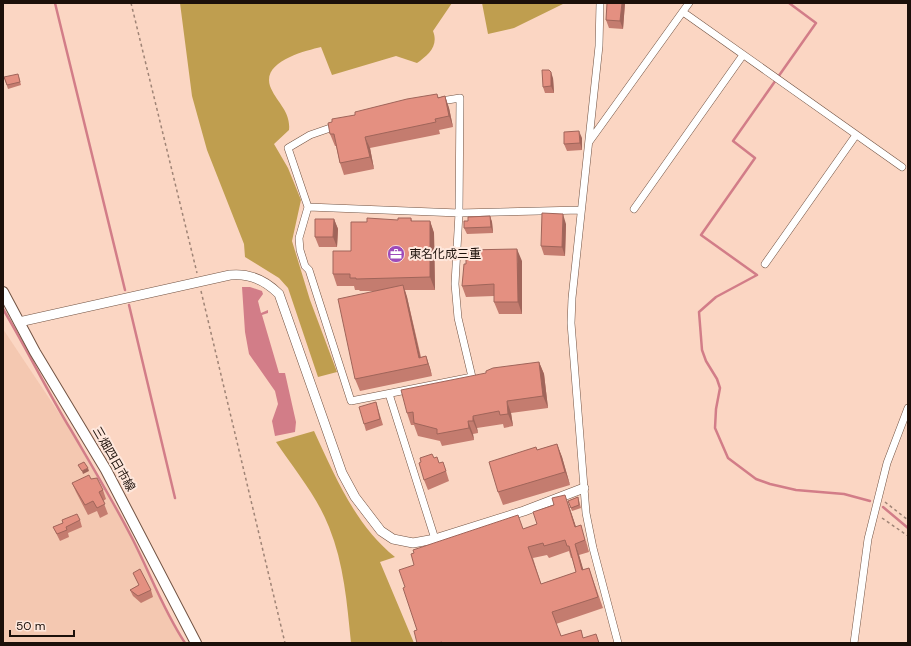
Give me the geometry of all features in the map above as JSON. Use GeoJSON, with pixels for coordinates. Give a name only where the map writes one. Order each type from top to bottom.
{"type":"FeatureCollection","features":[{"type":"Feature","properties":{"kind":"main road","name":"三畑四日市線"},"geometry":{"type":"LineString","coordinates":[[3,292],[106,470],[196,643]]}},
{"type":"Feature","properties":{"kind":"street"},"geometry":{"type":"LineString","coordinates":[[600,3],[599,46],[572,298],[571,322],[584,488],[589,527],[618,643]]}},
{"type":"Feature","properties":{"kind":"street"},"geometry":{"type":"LineString","coordinates":[[589,142],[689,3]]}},
{"type":"Feature","properties":{"kind":"street"},"geometry":{"type":"LineString","coordinates":[[683,12],[902,167]]}},
{"type":"Feature","properties":{"kind":"street"},"geometry":{"type":"LineString","coordinates":[[634,209],[743,55]]}},
{"type":"Feature","properties":{"kind":"street"},"geometry":{"type":"LineString","coordinates":[[460,98],[459,213],[455,267],[456,304],[472,377],[351,401],[309,270],[305,266],[300,250],[300,233],[308,207],[288,148],[310,135],[388,108],[460,98]]}},
{"type":"Feature","properties":{"kind":"street"},"geometry":{"type":"LineString","coordinates":[[765,264],[856,135]]}},
{"type":"Feature","properties":{"kind":"street"},"geometry":{"type":"LineString","coordinates":[[308,207],[459,213],[581,210]]}},
{"type":"Feature","properties":{"kind":"street"},"geometry":{"type":"LineString","coordinates":[[19,322],[230,275],[247,275],[263,281],[279,294],[336,456],[355,497],[374,524],[393,539],[413,543],[435,538],[524,511],[584,488]]}},
{"type":"Feature","properties":{"kind":"street"},"geometry":{"type":"LineString","coordinates":[[390,394],[435,538]]}},
{"type":"Feature","properties":{"kind":"street"},"geometry":{"type":"LineString","coordinates":[[854,643],[868,539],[887,463],[908,408]]}},
{"type":"Feature","properties":{"kind":"path"},"geometry":{"type":"LineString","coordinates":[[131,3],[285,643]]}},
{"type":"Feature","properties":{"kind":"path"},"geometry":{"type":"LineString","coordinates":[[878,499],[893,507],[908,520]]}},
{"type":"Feature","properties":{"kind":"path"},"geometry":{"type":"LineString","coordinates":[[874,514],[890,522],[908,536]]}},
{"type":"Feature","properties":{"kind":"shaded area"},"geometry":{"type":"Polygon","coordinates":[[[180,3],[452,3],[433,31],[435,41],[431,50],[417,63],[396,56],[332,75],[321,47],[305,51],[286,59],[272,70],[269,77],[270,86],[288,117],[289,123],[289,130],[274,144],[288,168],[301,200],[292,241],[310,300],[337,372],[318,377],[288,288],[279,278],[245,257],[244,244],[207,150],[192,96],[180,3]]]}},
{"type":"Feature","properties":{"kind":"shaded area"},"geometry":{"type":"Polygon","coordinates":[[[482,3],[565,3],[514,28],[488,34],[482,3]]]}},
{"type":"Feature","properties":{"kind":"shaded area"},"geometry":{"type":"Polygon","coordinates":[[[242,287],[250,287],[262,291],[263,294],[258,301],[261,313],[268,310],[268,313],[262,315],[279,373],[285,373],[296,422],[295,432],[275,436],[272,421],[278,404],[275,391],[249,354],[245,332],[242,287]]]}},
{"type":"Feature","properties":{"kind":"shaded area"},"geometry":{"type":"Polygon","coordinates":[[[3,329],[67,425],[132,538],[183,643],[3,643],[3,329]]]}},
{"type":"Feature","properties":{"kind":"shaded area"},"geometry":{"type":"Polygon","coordinates":[[[314,431],[338,482],[357,515],[368,530],[395,557],[380,562],[414,643],[351,643],[341,569],[329,527],[312,494],[276,442],[314,431]]]}},
{"type":"Feature","properties":{"kind":"building"},"geometry":{"type":"Polygon","coordinates":[[[607,3],[622,3],[620,21],[606,20],[607,3]]]}},
{"type":"Feature","properties":{"kind":"building"},"geometry":{"type":"Polygon","coordinates":[[[542,70],[549,70],[551,72],[551,86],[543,87],[542,70]]]}},
{"type":"Feature","properties":{"kind":"building"},"geometry":{"type":"Polygon","coordinates":[[[18,74],[20,82],[7,85],[4,77],[18,74]]]}},
{"type":"Feature","properties":{"kind":"building"},"geometry":{"type":"Polygon","coordinates":[[[437,94],[438,98],[445,96],[449,116],[435,119],[436,122],[365,137],[370,157],[340,163],[334,134],[330,134],[328,123],[332,122],[332,119],[355,115],[355,112],[407,99],[437,94]]]}},
{"type":"Feature","properties":{"kind":"building"},"geometry":{"type":"Polygon","coordinates":[[[579,131],[580,143],[564,144],[564,132],[579,131]]]}},
{"type":"Feature","properties":{"kind":"building"},"geometry":{"type":"Polygon","coordinates":[[[542,213],[563,214],[562,247],[541,246],[542,213]]]}},
{"type":"Feature","properties":{"kind":"building"},"geometry":{"type":"Polygon","coordinates":[[[490,216],[491,227],[464,228],[464,221],[468,221],[468,217],[490,216]]]}},
{"type":"Feature","properties":{"kind":"building"},"geometry":{"type":"Polygon","coordinates":[[[367,218],[398,220],[398,218],[411,218],[411,221],[430,221],[430,277],[356,279],[350,278],[350,274],[333,274],[333,251],[351,251],[351,222],[367,222],[367,218]]]}},
{"type":"Feature","properties":{"kind":"building"},"geometry":{"type":"Polygon","coordinates":[[[315,219],[334,219],[333,237],[315,237],[315,219]]]}},
{"type":"Feature","properties":{"kind":"building"},"geometry":{"type":"Polygon","coordinates":[[[517,249],[518,302],[494,302],[494,284],[462,286],[464,264],[466,264],[466,250],[517,249]]]}},
{"type":"Feature","properties":{"kind":"building"},"geometry":{"type":"Polygon","coordinates":[[[403,285],[419,358],[426,356],[428,364],[355,379],[338,299],[403,285]]]}},
{"type":"Feature","properties":{"kind":"building"},"geometry":{"type":"Polygon","coordinates":[[[539,362],[543,396],[507,401],[508,414],[500,415],[499,411],[473,416],[473,421],[468,421],[469,428],[437,434],[437,429],[414,423],[413,412],[407,413],[401,390],[486,373],[486,371],[493,368],[539,362]]]}},
{"type":"Feature","properties":{"kind":"building"},"geometry":{"type":"Polygon","coordinates":[[[376,402],[380,419],[364,424],[359,407],[376,402]]]}},
{"type":"Feature","properties":{"kind":"building"},"geometry":{"type":"Polygon","coordinates":[[[557,444],[565,472],[498,492],[489,462],[536,447],[537,450],[557,444]]]}},
{"type":"Feature","properties":{"kind":"building"},"geometry":{"type":"Polygon","coordinates":[[[432,454],[434,458],[437,457],[439,463],[443,462],[446,471],[424,480],[419,463],[421,462],[420,458],[432,454]]]}},
{"type":"Feature","properties":{"kind":"building"},"geometry":{"type":"Polygon","coordinates":[[[84,462],[88,468],[82,471],[78,465],[84,462]]]}},
{"type":"Feature","properties":{"kind":"building"},"geometry":{"type":"Polygon","coordinates":[[[89,475],[91,479],[97,478],[103,490],[99,492],[105,504],[97,508],[93,501],[85,505],[72,483],[89,475]]]}},
{"type":"Feature","properties":{"kind":"building"},"geometry":{"type":"Polygon","coordinates":[[[565,495],[575,527],[581,525],[585,540],[575,544],[582,570],[589,568],[598,597],[552,612],[561,636],[581,630],[583,638],[596,634],[599,643],[417,643],[414,631],[417,630],[403,588],[405,587],[399,570],[414,565],[411,554],[414,553],[413,550],[518,515],[523,529],[537,524],[533,512],[554,505],[552,498],[565,495]],[[565,540],[544,546],[543,543],[528,547],[541,584],[576,572],[569,546],[567,546],[565,540]]]}},
{"type":"Feature","properties":{"kind":"building"},"geometry":{"type":"Polygon","coordinates":[[[578,497],[579,505],[571,508],[568,501],[578,497]]]}},
{"type":"Feature","properties":{"kind":"building"},"geometry":{"type":"Polygon","coordinates":[[[77,514],[80,520],[66,527],[67,530],[57,534],[53,527],[63,523],[62,520],[77,514]]]}},
{"type":"Feature","properties":{"kind":"building"},"geometry":{"type":"Polygon","coordinates":[[[140,569],[151,590],[138,596],[130,590],[139,585],[133,573],[140,569]]]}},
{"type":"Feature","properties":{"kind":"waterway"},"geometry":{"type":"LineString","coordinates":[[55,3],[125,290]]}},
{"type":"Feature","properties":{"kind":"waterway"},"geometry":{"type":"LineString","coordinates":[[789,3],[816,23],[733,141],[755,158],[701,235],[757,275],[716,297],[699,312],[702,350],[720,388],[716,409],[715,428],[728,458],[756,479],[770,484],[796,490],[844,494],[870,501]]}},
{"type":"Feature","properties":{"kind":"waterway"},"geometry":{"type":"LineString","coordinates":[[129,305],[175,498]]}},
{"type":"Feature","properties":{"kind":"waterway"},"geometry":{"type":"LineString","coordinates":[[3,309],[95,470],[139,551],[170,618],[185,643]]}},
{"type":"Feature","properties":{"kind":"waterway"},"geometry":{"type":"LineString","coordinates":[[883,507],[908,528]]}},
{"type":"Feature","properties":{"kind":"place","name":"東名化成三重"},"geometry":{"type":"Point","coordinates":[396,254]}}]}
